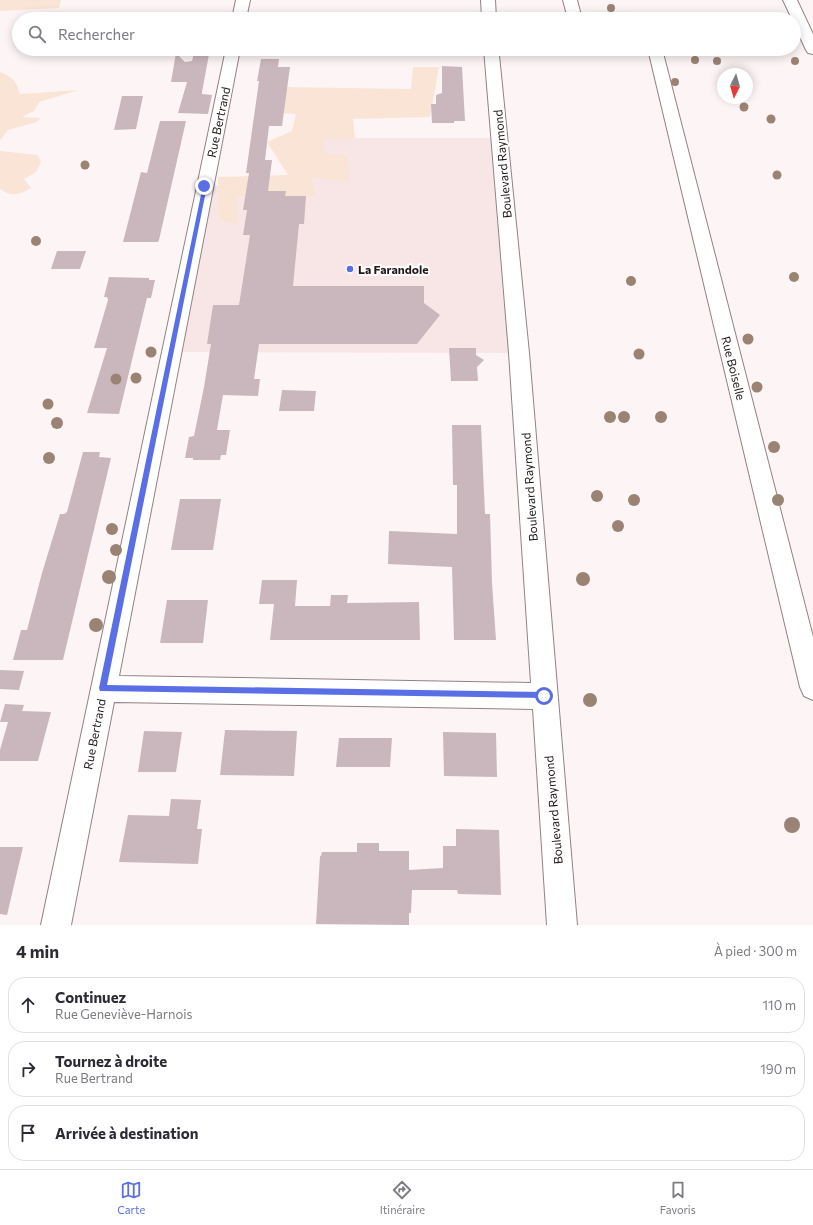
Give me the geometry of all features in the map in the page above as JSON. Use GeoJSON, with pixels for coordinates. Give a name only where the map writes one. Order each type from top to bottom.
{"type":"FeatureCollection","features":[{"type":"Feature","properties":{"kind":"street"},"geometry":{"type":"LineString","coordinates":[[240,12],[243,0]]}},
{"type":"Feature","properties":{"kind":"street"},"geometry":{"type":"LineString","coordinates":[[488,0],[489,12]]}},
{"type":"Feature","properties":{"kind":"street"},"geometry":{"type":"LineString","coordinates":[[570,0],[573,12]]}},
{"type":"Feature","properties":{"kind":"street"},"geometry":{"type":"LineString","coordinates":[[790,0],[796,12]]}},
{"type":"Feature","properties":{"kind":"street"},"geometry":{"type":"LineString","coordinates":[[801,24],[812,47],[801,46]]}},
{"type":"Feature","properties":{"kind":"street","name":"Rue Bertrand"},"geometry":{"type":"LineString","coordinates":[[56,925],[232,56]]}},
{"type":"Feature","properties":{"kind":"street","name":"Boulevard Raymond"},"geometry":{"type":"LineString","coordinates":[[492,56],[519,353],[562,925]]}},
{"type":"Feature","properties":{"kind":"street","name":"Rue Boiselle"},"geometry":{"type":"LineString","coordinates":[[657,56],[813,687]]}},
{"type":"Feature","properties":{"kind":"street"},"geometry":{"type":"LineString","coordinates":[[103,688],[544,696]]}},
{"type":"Feature","properties":{"kind":"shaded area"},"geometry":{"type":"Polygon","coordinates":[[[0,0],[61,0],[59,8],[0,11],[0,0]]]}},
{"type":"Feature","properties":{"kind":"shaded area"},"geometry":{"type":"Polygon","coordinates":[[[413,67],[439,67],[430,117],[353,119],[355,139],[325,139],[322,153],[347,155],[350,182],[311,177],[316,196],[237,196],[238,224],[220,221],[218,177],[288,175],[267,142],[292,131],[296,114],[267,112],[278,87],[411,89],[413,67]]]}},
{"type":"Feature","properties":{"kind":"shaded area"},"geometry":{"type":"Polygon","coordinates":[[[0,72],[13,80],[20,94],[79,90],[39,102],[34,111],[22,117],[40,118],[37,122],[8,130],[0,140],[0,72]]]}},
{"type":"Feature","properties":{"kind":"shaded area","name":"La Farandole"},"geometry":{"type":"Polygon","coordinates":[[[299,138],[499,138],[519,353],[171,352],[204,186],[293,186],[299,138]]]}},
{"type":"Feature","properties":{"kind":"shaded area"},"geometry":{"type":"Polygon","coordinates":[[[0,151],[38,155],[41,162],[36,172],[24,179],[31,188],[19,194],[4,192],[0,189],[0,151]]]}},
{"type":"Feature","properties":{"kind":"building"},"geometry":{"type":"Polygon","coordinates":[[[175,56],[179,56],[185,62],[192,61],[193,56],[209,56],[202,92],[202,94],[212,95],[208,114],[178,113],[187,82],[171,82],[175,56]]]}},
{"type":"Feature","properties":{"kind":"building"},"geometry":{"type":"Polygon","coordinates":[[[261,59],[279,59],[278,67],[290,67],[282,126],[269,126],[265,160],[272,160],[268,191],[286,191],[285,196],[306,196],[304,224],[299,224],[293,286],[424,286],[424,303],[440,315],[417,344],[259,344],[254,379],[260,379],[258,396],[223,395],[217,430],[230,430],[226,455],[221,455],[220,460],[193,460],[193,458],[185,458],[189,437],[194,436],[204,387],[211,344],[207,344],[213,305],[239,305],[250,235],[243,235],[247,210],[243,210],[249,173],[246,173],[261,59]]]}},
{"type":"Feature","properties":{"kind":"building"},"geometry":{"type":"Polygon","coordinates":[[[442,66],[462,67],[465,121],[454,121],[454,123],[432,123],[431,104],[436,104],[436,95],[442,93],[442,66]]]}},
{"type":"Feature","properties":{"kind":"building"},"geometry":{"type":"Polygon","coordinates":[[[122,96],[143,96],[136,129],[114,130],[122,96]]]}},
{"type":"Feature","properties":{"kind":"building"},"geometry":{"type":"Polygon","coordinates":[[[160,121],[186,121],[159,240],[158,242],[123,242],[141,172],[147,173],[160,121]]]}},
{"type":"Feature","properties":{"kind":"building"},"geometry":{"type":"Polygon","coordinates":[[[57,251],[86,251],[80,269],[51,269],[57,251]]]}},
{"type":"Feature","properties":{"kind":"building"},"geometry":{"type":"Polygon","coordinates":[[[109,277],[149,278],[149,280],[155,280],[151,298],[147,298],[119,414],[87,413],[107,348],[94,348],[108,300],[107,297],[104,297],[109,277]]]}},
{"type":"Feature","properties":{"kind":"building"},"geometry":{"type":"Polygon","coordinates":[[[449,348],[476,348],[476,355],[484,360],[477,367],[478,381],[451,381],[449,348]]]}},
{"type":"Feature","properties":{"kind":"building"},"geometry":{"type":"Polygon","coordinates":[[[282,390],[316,391],[314,411],[279,411],[282,390]]]}},
{"type":"Feature","properties":{"kind":"building"},"geometry":{"type":"Polygon","coordinates":[[[452,425],[481,425],[485,514],[490,514],[492,583],[496,640],[454,640],[452,567],[388,564],[389,531],[457,534],[457,485],[453,485],[452,425]]]}},
{"type":"Feature","properties":{"kind":"building"},"geometry":{"type":"Polygon","coordinates":[[[83,452],[100,452],[99,457],[111,458],[63,660],[13,660],[21,630],[27,630],[60,514],[67,512],[83,452]]]}},
{"type":"Feature","properties":{"kind":"building"},"geometry":{"type":"Polygon","coordinates":[[[180,499],[221,499],[213,550],[171,550],[180,499]]]}},
{"type":"Feature","properties":{"kind":"building"},"geometry":{"type":"Polygon","coordinates":[[[262,580],[297,580],[295,606],[330,606],[331,595],[348,595],[347,603],[419,602],[420,640],[270,640],[274,604],[259,604],[262,580]]]}},
{"type":"Feature","properties":{"kind":"building"},"geometry":{"type":"Polygon","coordinates":[[[167,600],[208,600],[203,643],[160,643],[167,600]]]}},
{"type":"Feature","properties":{"kind":"building"},"geometry":{"type":"Polygon","coordinates":[[[0,670],[24,671],[19,690],[0,689],[0,670]]]}},
{"type":"Feature","properties":{"kind":"building"},"geometry":{"type":"Polygon","coordinates":[[[5,704],[24,705],[22,711],[51,712],[38,761],[0,761],[0,750],[8,722],[0,722],[5,704]]]}},
{"type":"Feature","properties":{"kind":"building"},"geometry":{"type":"Polygon","coordinates":[[[225,730],[297,731],[294,776],[220,775],[225,730]]]}},
{"type":"Feature","properties":{"kind":"building"},"geometry":{"type":"Polygon","coordinates":[[[144,731],[182,732],[176,772],[138,772],[144,731]]]}},
{"type":"Feature","properties":{"kind":"building"},"geometry":{"type":"Polygon","coordinates":[[[443,732],[496,733],[497,777],[444,776],[443,732]]]}},
{"type":"Feature","properties":{"kind":"building"},"geometry":{"type":"Polygon","coordinates":[[[339,738],[392,738],[390,767],[336,767],[339,738]]]}},
{"type":"Feature","properties":{"kind":"building"},"geometry":{"type":"Polygon","coordinates":[[[171,799],[201,800],[197,829],[202,829],[198,864],[119,862],[128,815],[169,816],[171,799]]]}},
{"type":"Feature","properties":{"kind":"building"},"geometry":{"type":"Polygon","coordinates":[[[456,829],[499,830],[501,895],[458,894],[457,890],[412,890],[409,925],[316,924],[320,856],[322,852],[357,852],[357,843],[379,843],[379,851],[409,851],[409,870],[443,868],[443,846],[456,846],[456,829]]]}},
{"type":"Feature","properties":{"kind":"building"},"geometry":{"type":"Polygon","coordinates":[[[0,847],[23,847],[7,915],[0,914],[0,847]]]}},
{"type":"Feature","properties":{"kind":"place","name":"La Farandole"},"geometry":{"type":"Point","coordinates":[350,269]}},
{"type":"Feature","properties":{"kind":"route"},"geometry":{"type":"LineString","coordinates":[[204,186],[103,688],[544,696]]}}]}
